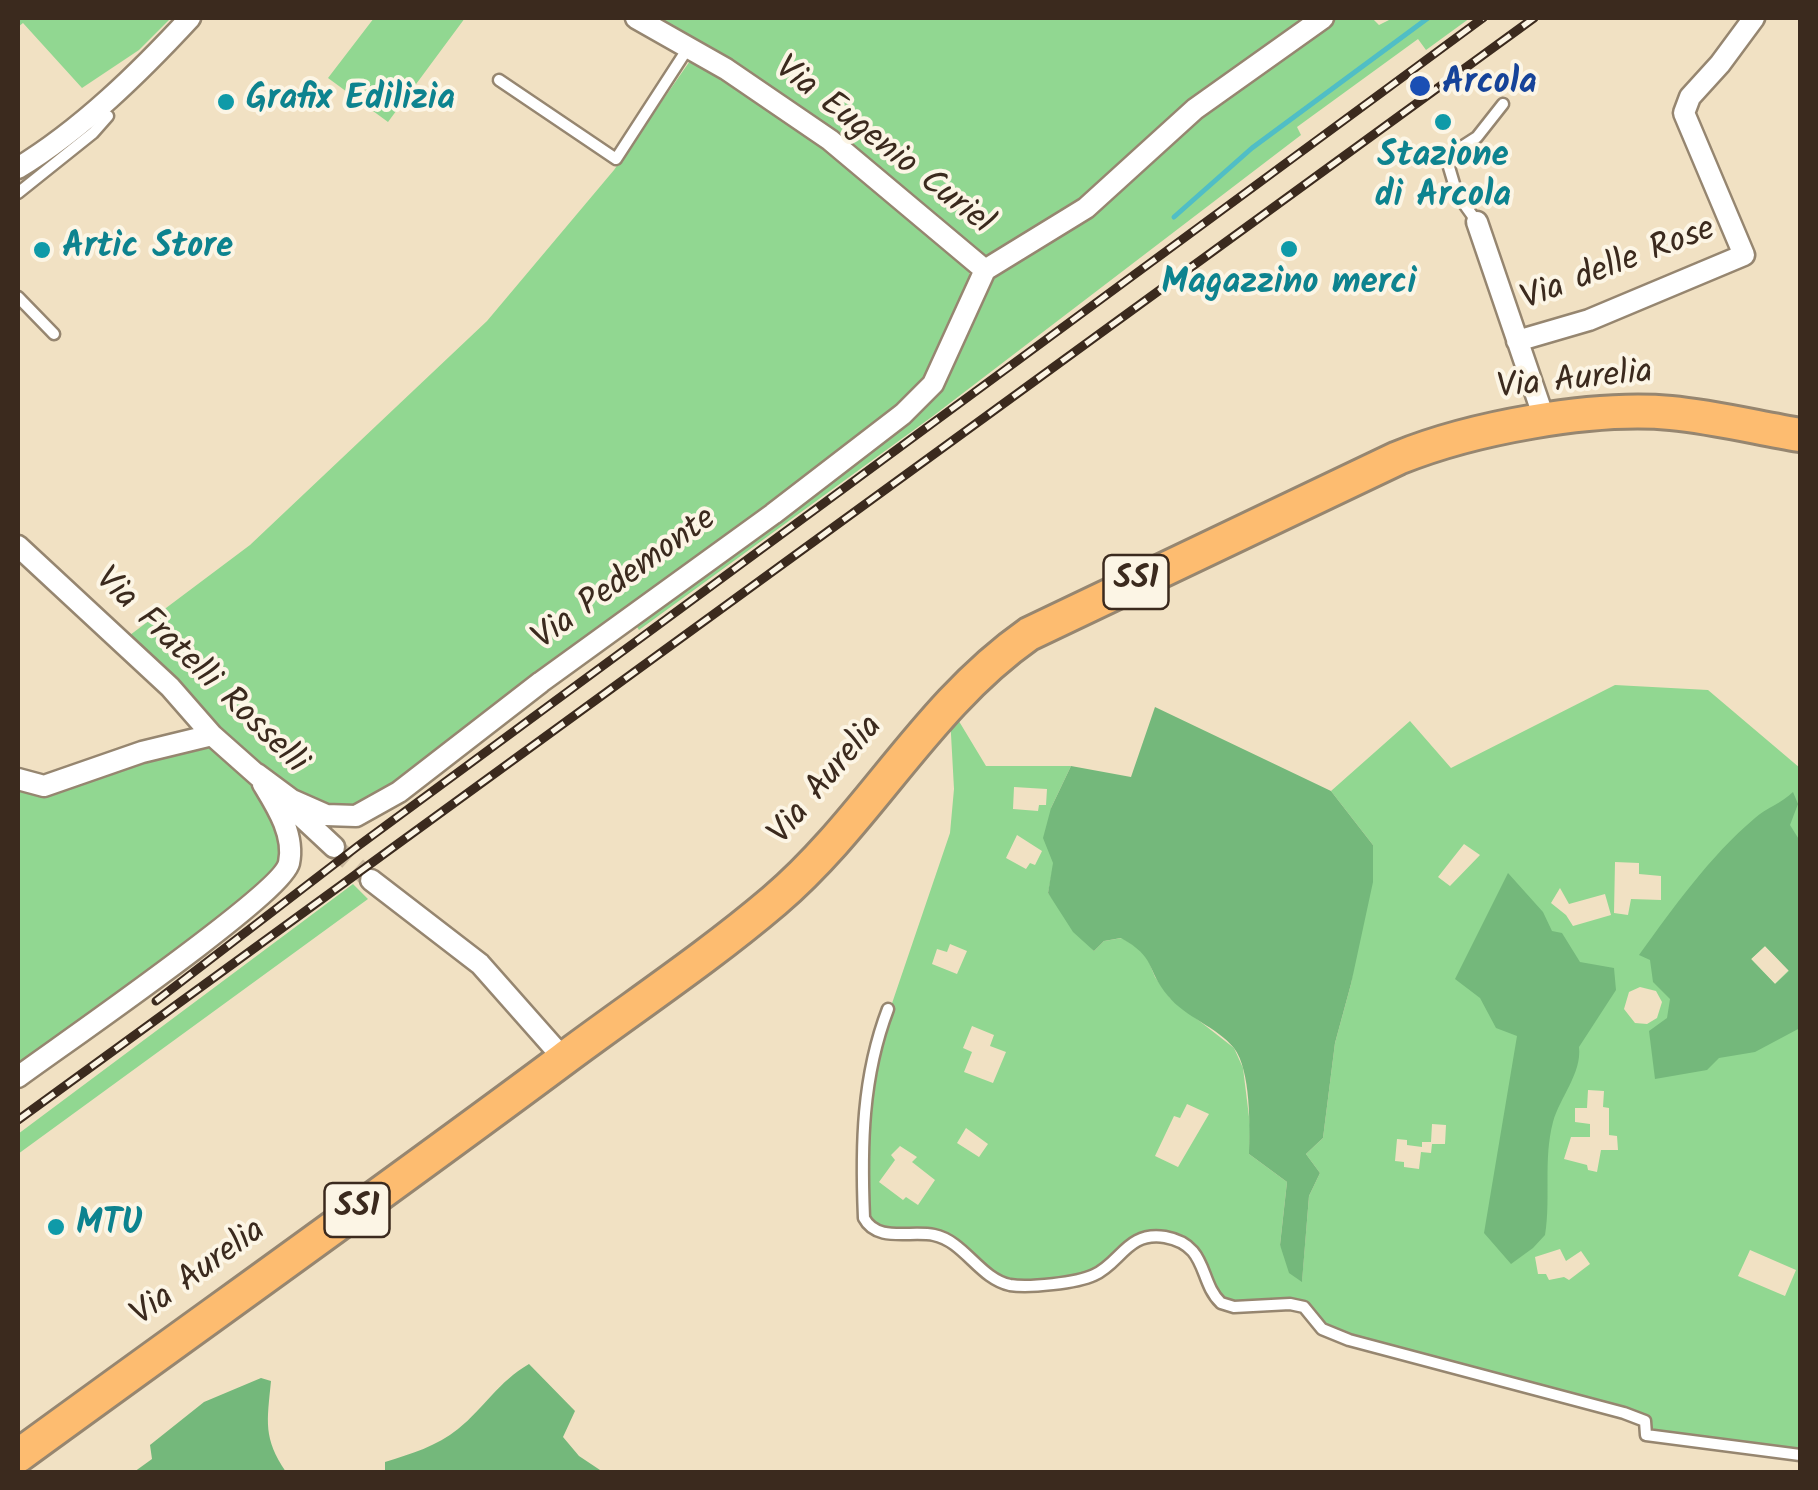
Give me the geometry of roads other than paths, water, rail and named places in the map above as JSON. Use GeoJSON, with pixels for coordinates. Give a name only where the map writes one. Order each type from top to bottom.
{"type":"FeatureCollection","features":[{"type":"Feature","properties":{"kind":"main road","name":"Via Aurelia"},"geometry":{"type":"LineString","coordinates":[[18,1456],[708,953],[798,880],[958,692],[986,665],[1029,634],[1398,458],[1445,441],[1618,413],[1670,413],[1800,435]]}},
{"type":"Feature","properties":{"kind":"street"},"geometry":{"type":"LineString","coordinates":[[18,168],[98,106],[190,18]]}},
{"type":"Feature","properties":{"kind":"street","name":"Via Eugenio Curiel"},"geometry":{"type":"LineString","coordinates":[[636,18],[726,69],[830,140],[985,270]]}},
{"type":"Feature","properties":{"kind":"street"},"geometry":{"type":"LineString","coordinates":[[985,270],[1086,208],[1196,109],[1322,18]]}},
{"type":"Feature","properties":{"kind":"street","name":"Via delle Rose"},"geometry":{"type":"LineString","coordinates":[[1518,341],[1588,320],[1744,254],[1684,113],[1690,97],[1754,18]]}},
{"type":"Feature","properties":{"kind":"street"},"geometry":{"type":"LineString","coordinates":[[1477,222],[1545,422]]}},
{"type":"Feature","properties":{"kind":"street","name":"Via Pedemonte"},"geometry":{"type":"LineString","coordinates":[[257,774],[292,800],[342,817],[368,811],[399,792],[542,682],[774,514],[924,396],[985,270]]}},
{"type":"Feature","properties":{"kind":"street","name":"Via Fratelli Rosselli"},"geometry":{"type":"LineString","coordinates":[[18,546],[170,687],[212,735],[334,847]]}},
{"type":"Feature","properties":{"kind":"street"},"geometry":{"type":"LineString","coordinates":[[18,778],[44,786],[142,752],[212,735]]}},
{"type":"Feature","properties":{"kind":"street"},"geometry":{"type":"LineString","coordinates":[[18,1077],[238,916],[278,881],[289,866],[290,848],[280,812],[257,774]]}},
{"type":"Feature","properties":{"kind":"street"},"geometry":{"type":"LineString","coordinates":[[371,880],[480,964],[564,1059]]}},
{"type":"Feature","properties":{"kind":"lane"},"geometry":{"type":"LineString","coordinates":[[498,80],[616,159],[688,47]]}},
{"type":"Feature","properties":{"kind":"lane"},"geometry":{"type":"LineString","coordinates":[[1477,222],[1457,194],[1446,157],[1477,137],[1503,104]]}},
{"type":"Feature","properties":{"kind":"lane"},"geometry":{"type":"LineString","coordinates":[[18,192],[93,133],[108,116]]}},
{"type":"Feature","properties":{"kind":"lane"},"geometry":{"type":"LineString","coordinates":[[18,298],[54,334]]}},
{"type":"Feature","properties":{"kind":"lane"},"geometry":{"type":"LineString","coordinates":[[888,1009],[870,1064],[862,1136],[864,1218],[878,1232],[942,1238],[996,1279],[1011,1285],[1077,1280],[1096,1274],[1136,1241],[1164,1237],[1180,1242],[1200,1259],[1211,1290],[1221,1303],[1304,1307],[1322,1329],[1349,1340],[1624,1412],[1645,1421],[1646,1435],[1800,1455]]}},
{"type":"Feature","properties":{"kind":"waterway"},"geometry":{"type":"LineString","coordinates":[[1174,217],[1252,148],[1428,18]]}},
{"type":"Feature","properties":{"kind":"tunnel"},"geometry":{"type":"LineString","coordinates":[[334,847],[371,880]]}},
{"type":"Feature","properties":{"kind":"railway"},"geometry":{"type":"LineString","coordinates":[[156,1001],[358,846],[1483,18]]}},
{"type":"Feature","properties":{"kind":"railway"},"geometry":{"type":"LineString","coordinates":[[18,1120],[1534,18]]}},
{"type":"Feature","properties":{"kind":"place","name":"Arcola"},"geometry":{"type":"Point","coordinates":[1420,86]}},
{"type":"Feature","properties":{"kind":"place","name":"Grafix Edilizia"},"geometry":{"type":"Point","coordinates":[226,102]}},
{"type":"Feature","properties":{"kind":"place","name":"Stazione di Arcola"},"geometry":{"type":"Point","coordinates":[1443,122]}},
{"type":"Feature","properties":{"kind":"place","name":"Magazzino merci"},"geometry":{"type":"Point","coordinates":[1289,249]}},
{"type":"Feature","properties":{"kind":"place","name":"Artic Store"},"geometry":{"type":"Point","coordinates":[42,250]}},
{"type":"Feature","properties":{"kind":"place","name":"MTU"},"geometry":{"type":"Point","coordinates":[56,1227]}}]}
